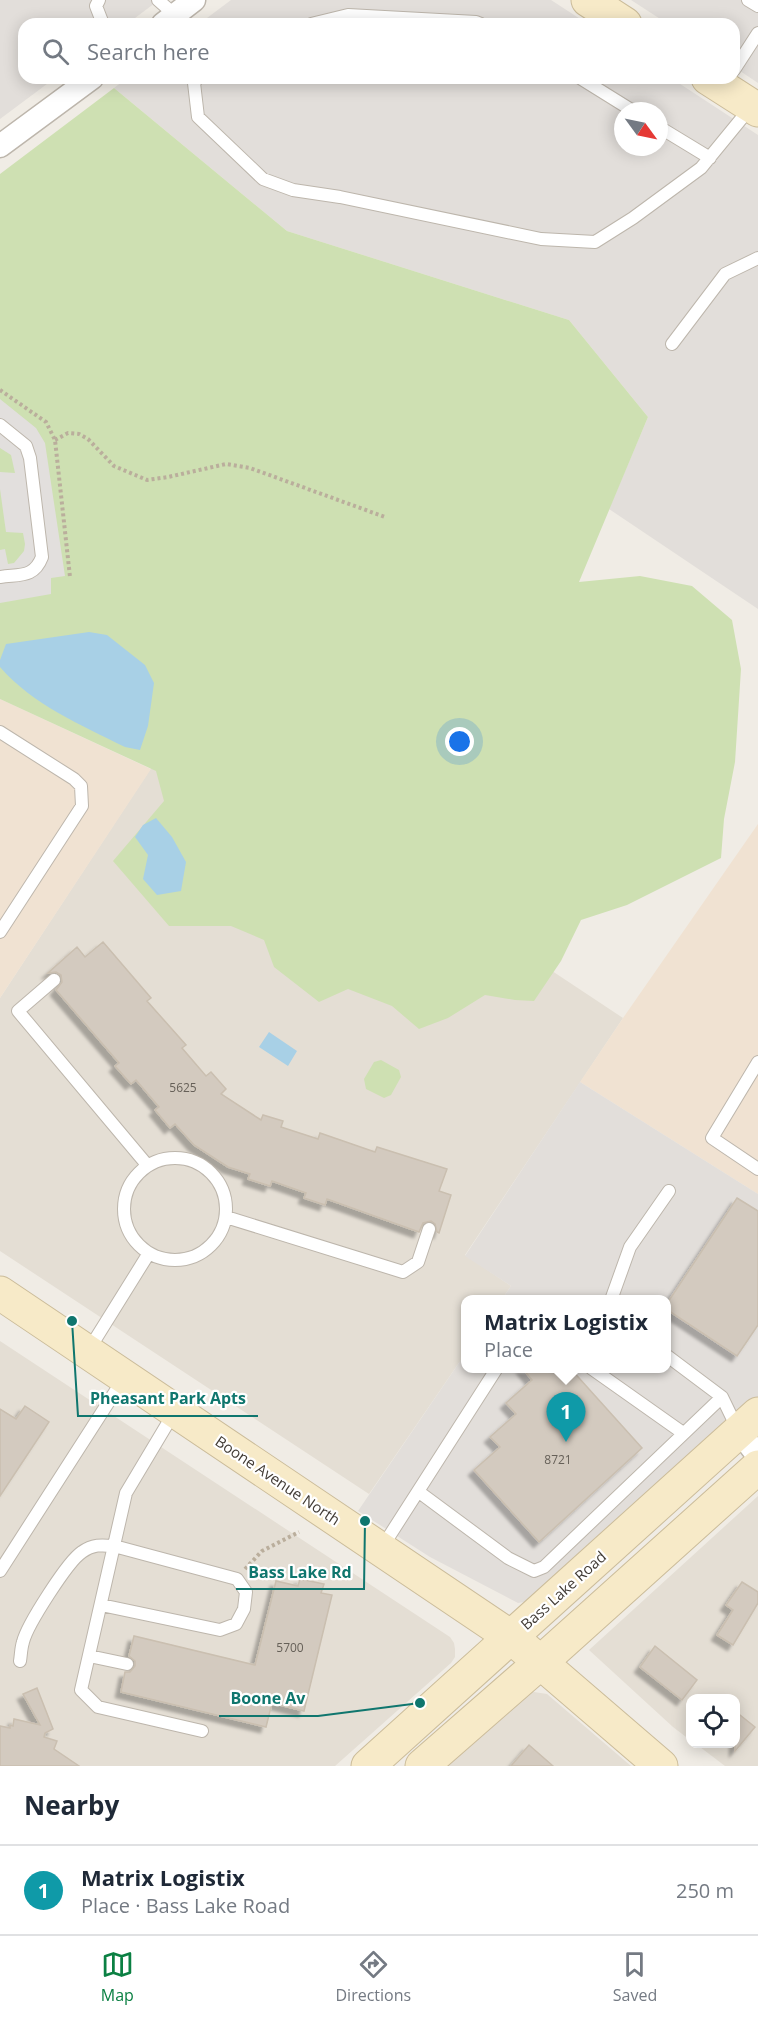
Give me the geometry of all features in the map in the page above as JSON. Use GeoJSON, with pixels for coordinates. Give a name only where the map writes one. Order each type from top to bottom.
{"type":"FeatureCollection","features":[{"type":"Feature","properties":{"kind":"main road"},"geometry":{"type":"LineString","coordinates":[[588,0],[616,18]]}},
{"type":"Feature","properties":{"kind":"main road"},"geometry":{"type":"LineString","coordinates":[[729,84],[755,108]]}},
{"type":"Feature","properties":{"kind":"main road","name":"Boone Avenue North"},"geometry":{"type":"LineString","coordinates":[[0,1293],[176,1410],[380,1551],[511,1637],[661,1766]]}},
{"type":"Feature","properties":{"kind":"main road","name":"Bass Lake Road"},"geometry":{"type":"LineString","coordinates":[[368,1766],[511,1637],[752,1434]]}},
{"type":"Feature","properties":{"kind":"main road"},"geometry":{"type":"LineString","coordinates":[[422,1766],[758,1467]]}},
{"type":"Feature","properties":{"kind":"street"},"geometry":{"type":"LineString","coordinates":[[165,13],[194,0]]}},
{"type":"Feature","properties":{"kind":"street"},"geometry":{"type":"LineString","coordinates":[[0,146],[84,84]]}},
{"type":"Feature","properties":{"kind":"lane"},"geometry":{"type":"LineString","coordinates":[[99,0],[96,6],[101,18]]}},
{"type":"Feature","properties":{"kind":"lane"},"geometry":{"type":"LineString","coordinates":[[748,0],[758,6]]}},
{"type":"Feature","properties":{"kind":"lane"},"geometry":{"type":"LineString","coordinates":[[336,18],[348,15],[403,18]]}},
{"type":"Feature","properties":{"kind":"lane"},"geometry":{"type":"LineString","coordinates":[[740,56],[758,33]]}},
{"type":"Feature","properties":{"kind":"lane"},"geometry":{"type":"LineString","coordinates":[[194,84],[198,117],[263,179],[293,190],[340,197],[541,239],[595,242],[693,175],[755,108]]}},
{"type":"Feature","properties":{"kind":"lane"},"geometry":{"type":"LineString","coordinates":[[590,84],[619,102]]}},
{"type":"Feature","properties":{"kind":"lane"},"geometry":{"type":"LineString","coordinates":[[668,132],[710,158]]}},
{"type":"Feature","properties":{"kind":"lane"},"geometry":{"type":"LineString","coordinates":[[672,344],[725,274],[758,258]]}},
{"type":"Feature","properties":{"kind":"lane"},"geometry":{"type":"LineString","coordinates":[[0,425],[26,446],[30,458],[42,557],[33,572],[0,577]]}},
{"type":"Feature","properties":{"kind":"lane"},"geometry":{"type":"LineString","coordinates":[[0,732],[74,779],[81,786],[82,806],[0,932]]}},
{"type":"Feature","properties":{"kind":"lane"},"geometry":{"type":"LineString","coordinates":[[54,980],[18,1011],[148,1166]]}},
{"type":"Feature","properties":{"kind":"lane"},"geometry":{"type":"LineString","coordinates":[[758,1062],[712,1137],[758,1169]]}},
{"type":"Feature","properties":{"kind":"lane"},"geometry":{"type":"LineString","coordinates":[[175,1158],[191,1160],[206,1168],[218,1181],[224,1196],[226,1217],[212,1244],[198,1254],[182,1259],[165,1259],[149,1253],[136,1243],[127,1228],[124,1212],[125,1196],[132,1180],[158,1160],[175,1158]]}},
{"type":"Feature","properties":{"kind":"lane"},"geometry":{"type":"LineString","coordinates":[[612,1295],[630,1247],[669,1191]]}},
{"type":"Feature","properties":{"kind":"lane"},"geometry":{"type":"LineString","coordinates":[[226,1217],[403,1272],[418,1262],[429,1229]]}},
{"type":"Feature","properties":{"kind":"lane"},"geometry":{"type":"LineString","coordinates":[[87,1352],[149,1253]]}},
{"type":"Feature","properties":{"kind":"lane"},"geometry":{"type":"LineString","coordinates":[[671,1359],[722,1397],[752,1434]]}},
{"type":"Feature","properties":{"kind":"lane"},"geometry":{"type":"LineString","coordinates":[[380,1551],[494,1373]]}},
{"type":"Feature","properties":{"kind":"lane"},"geometry":{"type":"LineString","coordinates":[[598,1373],[683,1433]]}},
{"type":"Feature","properties":{"kind":"lane"},"geometry":{"type":"LineString","coordinates":[[0,1571],[5,1554],[125,1377]]}},
{"type":"Feature","properties":{"kind":"lane"},"geometry":{"type":"LineString","coordinates":[[419,1492],[508,1558],[534,1571],[544,1567],[722,1397]]}},
{"type":"Feature","properties":{"kind":"lane"},"geometry":{"type":"LineString","coordinates":[[176,1410],[126,1493],[81,1690],[98,1707],[202,1731]]}},
{"type":"Feature","properties":{"kind":"lane"},"geometry":{"type":"LineString","coordinates":[[20,1661],[22,1642],[28,1629],[71,1562],[82,1552],[96,1545],[114,1546],[237,1579],[246,1592],[244,1610],[236,1624],[220,1630],[101,1605]]}},
{"type":"Feature","properties":{"kind":"lane"},"geometry":{"type":"LineString","coordinates":[[89,1656],[127,1664]]}},
{"type":"Feature","properties":{"kind":"path"},"geometry":{"type":"LineString","coordinates":[[0,390],[46,422],[55,440],[70,577]]}},
{"type":"Feature","properties":{"kind":"path"},"geometry":{"type":"LineString","coordinates":[[55,440],[68,434],[79,434],[114,466],[147,480],[226,464],[250,468],[385,517]]}},
{"type":"Feature","properties":{"kind":"path"},"geometry":{"type":"LineString","coordinates":[[237,1579],[262,1551],[299,1532]]}},
{"type":"Feature","properties":{"kind":"shaded area"},"geometry":{"type":"Polygon","coordinates":[[[0,0],[159,0],[135,18],[18,18],[18,84],[47,84],[0,119],[0,0]]]}},
{"type":"Feature","properties":{"kind":"shaded area"},"geometry":{"type":"Polygon","coordinates":[[[231,0],[551,0],[579,18],[207,18],[231,0]]]}},
{"type":"Feature","properties":{"kind":"shaded area"},"geometry":{"type":"Polygon","coordinates":[[[631,0],[758,0],[758,83],[740,71],[740,18],[659,18],[631,0]]]}},
{"type":"Feature","properties":{"kind":"shaded area"},"geometry":{"type":"Polygon","coordinates":[[[119,84],[680,84],[758,135],[758,609],[609,509],[648,417],[569,320],[287,231],[114,88],[119,84]]]}},
{"type":"Feature","properties":{"kind":"shaded area"},"geometry":{"type":"Polygon","coordinates":[[[0,399],[36,428],[45,443],[65,576],[51,578],[51,594],[0,603],[0,550],[5,549],[8,564],[14,563],[24,551],[25,544],[23,533],[6,532],[0,472],[15,473],[11,455],[0,448],[0,399]]]}},
{"type":"Feature","properties":{"kind":"shaded area"},"geometry":{"type":"Polygon","coordinates":[[[0,699],[151,769],[0,998],[0,699]]]}},
{"type":"Feature","properties":{"kind":"shaded area"},"geometry":{"type":"Polygon","coordinates":[[[180,724],[623,1018],[465,1255],[511,1286],[505,1295],[461,1295],[461,1360],[369,1494],[0,1251],[0,998],[180,724]]]}},
{"type":"Feature","properties":{"kind":"shaded area"},"geometry":{"type":"Polygon","coordinates":[[[758,824],[758,1194],[580,1082],[758,824]]]}},
{"type":"Feature","properties":{"kind":"shaded area"},"geometry":{"type":"Polygon","coordinates":[[[580,1082],[758,1194],[758,1398],[535,1600],[518,1603],[430,1557],[358,1511],[461,1360],[461,1373],[671,1373],[671,1295],[505,1295],[511,1286],[465,1256],[580,1082]]]}},
{"type":"Feature","properties":{"kind":"shaded area"},"geometry":{"type":"Polygon","coordinates":[[[0,1341],[450,1637],[455,1649],[455,1657],[451,1663],[335,1766],[0,1766],[0,1341]]]}},
{"type":"Feature","properties":{"kind":"shaded area"},"geometry":{"type":"Polygon","coordinates":[[[758,1496],[758,1766],[725,1766],[701,1748],[740,1748],[740,1694],[686,1694],[686,1737],[589,1650],[758,1496]]]}},
{"type":"Feature","properties":{"kind":"shaded area"},"geometry":{"type":"Polygon","coordinates":[[[534,1692],[547,1694],[631,1766],[441,1766],[521,1694],[534,1692]]]}},
{"type":"Feature","properties":{"kind":"green space"},"geometry":{"type":"Polygon","coordinates":[[[114,88],[287,231],[569,320],[648,417],[579,582],[640,576],[692,586],[732,620],[741,669],[735,762],[724,819],[721,858],[627,905],[581,920],[561,961],[534,1001],[485,995],[448,1018],[419,1029],[392,1006],[348,989],[319,1002],[274,967],[264,940],[231,926],[169,926],[113,861],[164,801],[156,771],[0,699],[0,174],[114,88]]]}},
{"type":"Feature","properties":{"kind":"green space"},"geometry":{"type":"Polygon","coordinates":[[[381,1060],[399,1070],[401,1077],[391,1095],[384,1098],[366,1089],[364,1079],[374,1062],[381,1060]]]}},
{"type":"Feature","properties":{"kind":"water"},"geometry":{"type":"Polygon","coordinates":[[[89,632],[107,635],[145,665],[154,683],[148,726],[140,750],[125,747],[58,713],[27,692],[0,667],[6,644],[89,632]]]}},
{"type":"Feature","properties":{"kind":"water"},"geometry":{"type":"Polygon","coordinates":[[[156,818],[172,837],[186,862],[181,891],[157,895],[143,879],[148,855],[135,837],[143,825],[156,818]]]}},
{"type":"Feature","properties":{"kind":"water"},"geometry":{"type":"Polygon","coordinates":[[[269,1032],[297,1051],[288,1066],[259,1047],[269,1032]]]}},
{"type":"Feature","properties":{"kind":"building"},"geometry":{"type":"Polygon","coordinates":[[[103,942],[151,998],[147,1001],[186,1045],[182,1048],[206,1076],[211,1072],[226,1089],[221,1094],[261,1120],[263,1115],[283,1121],[281,1127],[318,1139],[320,1133],[375,1152],[377,1147],[447,1169],[439,1191],[451,1195],[439,1233],[431,1221],[423,1223],[419,1232],[327,1199],[325,1205],[304,1198],[306,1193],[272,1181],[270,1186],[248,1179],[250,1174],[228,1167],[194,1145],[175,1124],[170,1128],[155,1110],[159,1107],[136,1080],[131,1084],[115,1066],[119,1063],[56,990],[62,982],[61,975],[56,972],[48,973],[77,947],[85,957],[103,942]]]}},
{"type":"Feature","properties":{"kind":"building"},"geometry":{"type":"Polygon","coordinates":[[[737,1198],[758,1211],[758,1325],[737,1356],[671,1312],[671,1297],[737,1198]]]}},
{"type":"Feature","properties":{"kind":"building"},"geometry":{"type":"Polygon","coordinates":[[[526,1373],[574,1373],[642,1448],[539,1542],[474,1470],[500,1447],[490,1437],[516,1414],[506,1403],[532,1380],[526,1373]]]}},
{"type":"Feature","properties":{"kind":"building"},"geometry":{"type":"Polygon","coordinates":[[[25,1406],[49,1422],[0,1496],[0,1409],[16,1419],[25,1406]]]}},
{"type":"Feature","properties":{"kind":"building"},"geometry":{"type":"Polygon","coordinates":[[[300,1579],[324,1584],[321,1593],[332,1595],[304,1711],[272,1703],[266,1727],[121,1692],[125,1672],[130,1672],[135,1666],[135,1661],[129,1656],[134,1636],[255,1665],[276,1581],[298,1586],[300,1579]]]}},
{"type":"Feature","properties":{"kind":"building"},"geometry":{"type":"Polygon","coordinates":[[[742,1582],[758,1592],[758,1603],[733,1645],[717,1635],[733,1610],[726,1605],[742,1582]]]}},
{"type":"Feature","properties":{"kind":"building"},"geometry":{"type":"Polygon","coordinates":[[[655,1646],[697,1680],[682,1700],[640,1667],[655,1646]]]}},
{"type":"Feature","properties":{"kind":"building"},"geometry":{"type":"Polygon","coordinates":[[[37,1688],[53,1729],[45,1733],[44,1737],[57,1741],[54,1749],[79,1766],[0,1766],[0,1726],[10,1728],[10,1725],[13,1726],[14,1719],[40,1725],[23,1694],[37,1688]]]}},
{"type":"Feature","properties":{"kind":"building"},"geometry":{"type":"Polygon","coordinates":[[[740,1715],[755,1727],[740,1745],[740,1715]]]}},
{"type":"Feature","properties":{"kind":"building"},"geometry":{"type":"Polygon","coordinates":[[[529,1745],[553,1766],[511,1766],[529,1745]]]}},
{"type":"Feature","properties":{"kind":"place","name":"Pheasant Park Apts"},"geometry":{"type":"Point","coordinates":[72,1321]}},
{"type":"Feature","properties":{"kind":"place","name":"Matrix Logistix"},"geometry":{"type":"Point","coordinates":[566,1442]}},
{"type":"Feature","properties":{"kind":"place","name":"Bass Lake Rd"},"geometry":{"type":"Point","coordinates":[365,1521]}},
{"type":"Feature","properties":{"kind":"place","name":"Boone Av"},"geometry":{"type":"Point","coordinates":[420,1703]}}]}
